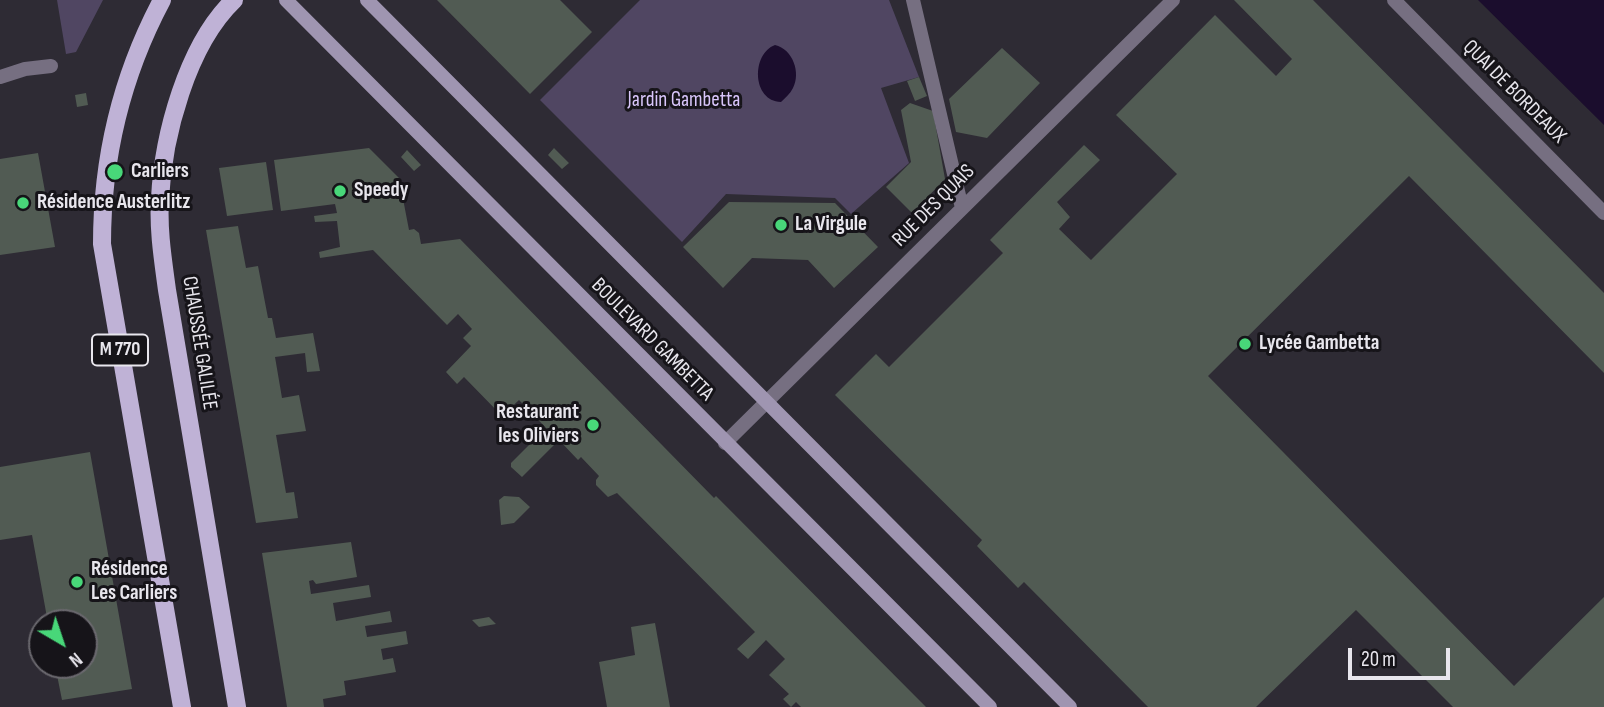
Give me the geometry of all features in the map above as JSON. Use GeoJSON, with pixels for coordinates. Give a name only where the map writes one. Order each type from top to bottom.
{"type":"FeatureCollection","features":[{"type":"Feature","properties":{"kind":"main road","name":"M 770"},"geometry":{"type":"LineString","coordinates":[[162,0],[128,75],[112,131],[102,206],[102,244],[182,707]]}},
{"type":"Feature","properties":{"kind":"main road","name":"CHAUSSÉE GALILÉE"},"geometry":{"type":"LineString","coordinates":[[233,0],[214,22],[188,75],[167,142],[159,200],[167,290],[237,707]]}},
{"type":"Feature","properties":{"kind":"main road","name":"BOULEVARD GAMBETTA"},"geometry":{"type":"LineString","coordinates":[[286,0],[990,707]]}},
{"type":"Feature","properties":{"kind":"main road","name":"BOULEVARD GAMBETTA"},"geometry":{"type":"LineString","coordinates":[[367,0],[1070,707]]}},
{"type":"Feature","properties":{"kind":"street"},"geometry":{"type":"LineString","coordinates":[[913,0],[962,208]]}},
{"type":"Feature","properties":{"kind":"street","name":"RUE DES QUAIS"},"geometry":{"type":"LineString","coordinates":[[725,443],[1173,0]]}},
{"type":"Feature","properties":{"kind":"street","name":"QUAI DE BORDEAUX"},"geometry":{"type":"LineString","coordinates":[[1394,0],[1604,213]]}},
{"type":"Feature","properties":{"kind":"street"},"geometry":{"type":"LineString","coordinates":[[0,77],[25,69],[51,66]]}},
{"type":"Feature","properties":{"kind":"green space"},"geometry":{"type":"Polygon","coordinates":[[[57,0],[103,0],[76,52],[66,54],[57,0]]]}},
{"type":"Feature","properties":{"kind":"green space","name":"Jardin Gambetta"},"geometry":{"type":"Polygon","coordinates":[[[640,0],[889,0],[919,77],[881,88],[909,163],[851,214],[835,198],[726,194],[682,242],[540,100],[640,0]]]}},
{"type":"Feature","properties":{"kind":"shaded area"},"geometry":{"type":"Polygon","coordinates":[[[1478,0],[1604,0],[1604,125],[1478,0]]]}},
{"type":"Feature","properties":{"kind":"shaded area"},"geometry":{"type":"Polygon","coordinates":[[[775,45],[787,51],[796,69],[793,88],[781,102],[771,100],[764,94],[758,76],[762,58],[767,50],[775,45]]]}},
{"type":"Feature","properties":{"kind":"building"},"geometry":{"type":"Polygon","coordinates":[[[437,0],[560,0],[592,32],[530,94],[437,0]]]}},
{"type":"Feature","properties":{"kind":"building","name":"Lycée Gambetta"},"geometry":{"type":"Polygon","coordinates":[[[1234,0],[1313,0],[1604,293],[1604,373],[1409,176],[1208,376],[1514,686],[1604,597],[1604,707],[1453,707],[1356,610],[1256,707],[1148,707],[1024,582],[1018,588],[977,546],[982,540],[835,395],[876,354],[889,367],[1003,253],[990,240],[1084,145],[1100,160],[1057,202],[1070,217],[1059,229],[1091,260],[1177,174],[1116,115],[1215,15],[1276,76],[1292,59],[1234,0]]]}},
{"type":"Feature","properties":{"kind":"building"},"geometry":{"type":"Polygon","coordinates":[[[1002,48],[1040,83],[987,138],[956,132],[949,99],[1002,48]]]}},
{"type":"Feature","properties":{"kind":"building"},"geometry":{"type":"Polygon","coordinates":[[[919,77],[927,96],[915,101],[907,81],[919,77]]]}},
{"type":"Feature","properties":{"kind":"building"},"geometry":{"type":"Polygon","coordinates":[[[86,93],[88,105],[77,107],[75,95],[86,93]]]}},
{"type":"Feature","properties":{"kind":"building"},"geometry":{"type":"Polygon","coordinates":[[[910,103],[933,111],[945,179],[912,213],[886,187],[911,162],[901,110],[910,103]]]}},
{"type":"Feature","properties":{"kind":"building"},"geometry":{"type":"Polygon","coordinates":[[[369,148],[399,178],[409,230],[414,229],[419,233],[421,244],[460,239],[714,498],[716,496],[926,707],[801,707],[796,702],[791,707],[783,699],[789,694],[769,675],[785,659],[766,640],[748,659],[737,649],[755,632],[617,493],[608,497],[596,485],[599,476],[581,457],[578,460],[559,440],[522,477],[511,467],[511,463],[546,428],[519,400],[502,416],[464,377],[457,384],[446,372],[471,346],[463,338],[472,329],[458,314],[447,325],[373,250],[320,258],[319,252],[340,247],[337,221],[315,222],[314,216],[337,213],[335,204],[281,211],[274,160],[369,148]]]}},
{"type":"Feature","properties":{"kind":"building"},"geometry":{"type":"Polygon","coordinates":[[[554,148],[569,163],[562,169],[548,155],[554,148]]]}},
{"type":"Feature","properties":{"kind":"building"},"geometry":{"type":"Polygon","coordinates":[[[407,150],[421,165],[414,171],[401,157],[407,150]]]}},
{"type":"Feature","properties":{"kind":"building","name":"Résidence Austerlitz"},"geometry":{"type":"Polygon","coordinates":[[[38,153],[55,247],[0,255],[0,159],[38,153]]]}},
{"type":"Feature","properties":{"kind":"building"},"geometry":{"type":"Polygon","coordinates":[[[266,162],[273,210],[227,216],[219,168],[266,162]]]}},
{"type":"Feature","properties":{"kind":"building","name":"La Virgule"},"geometry":{"type":"Polygon","coordinates":[[[729,202],[835,203],[878,247],[834,288],[808,260],[752,258],[723,288],[683,247],[729,202]]]}},
{"type":"Feature","properties":{"kind":"building"},"geometry":{"type":"Polygon","coordinates":[[[238,226],[246,268],[258,266],[268,318],[272,318],[276,338],[313,333],[320,371],[307,372],[305,353],[275,357],[282,398],[299,395],[306,431],[276,435],[286,493],[294,492],[298,518],[256,523],[206,230],[238,226]]]}},
{"type":"Feature","properties":{"kind":"building","name":"Résidence Les Carliers"},"geometry":{"type":"Polygon","coordinates":[[[90,452],[132,689],[62,700],[58,679],[98,679],[98,609],[45,609],[32,535],[0,540],[0,467],[90,452]]]}},
{"type":"Feature","properties":{"kind":"building"},"geometry":{"type":"Polygon","coordinates":[[[504,496],[519,497],[530,507],[514,523],[501,525],[499,500],[504,496]]]}},
{"type":"Feature","properties":{"kind":"building"},"geometry":{"type":"Polygon","coordinates":[[[351,542],[357,577],[316,584],[313,580],[309,581],[311,594],[369,585],[371,597],[333,603],[336,621],[390,611],[392,622],[365,626],[367,637],[406,631],[408,644],[381,649],[383,660],[393,658],[396,672],[344,681],[346,695],[323,699],[324,707],[287,707],[262,553],[351,542]]]}},
{"type":"Feature","properties":{"kind":"building"},"geometry":{"type":"Polygon","coordinates":[[[489,617],[496,624],[479,627],[472,620],[489,617]]]}},
{"type":"Feature","properties":{"kind":"building"},"geometry":{"type":"Polygon","coordinates":[[[655,623],[670,707],[607,707],[599,662],[635,655],[631,627],[655,623]]]}},
{"type":"Feature","properties":{"kind":"place","name":"Carliers"},"geometry":{"type":"Point","coordinates":[115,172]}},
{"type":"Feature","properties":{"kind":"place","name":"Speedy"},"geometry":{"type":"Point","coordinates":[340,191]}},
{"type":"Feature","properties":{"kind":"place","name":"Résidence Austerlitz"},"geometry":{"type":"Point","coordinates":[23,203]}},
{"type":"Feature","properties":{"kind":"place","name":"La Virgule"},"geometry":{"type":"Point","coordinates":[781,225]}},
{"type":"Feature","properties":{"kind":"place","name":"Lycée Gambetta"},"geometry":{"type":"Point","coordinates":[1245,344]}},
{"type":"Feature","properties":{"kind":"place","name":"Restaurant les Oliviers"},"geometry":{"type":"Point","coordinates":[593,425]}},
{"type":"Feature","properties":{"kind":"place","name":"Résidence Les Carliers"},"geometry":{"type":"Point","coordinates":[77,582]}}]}
